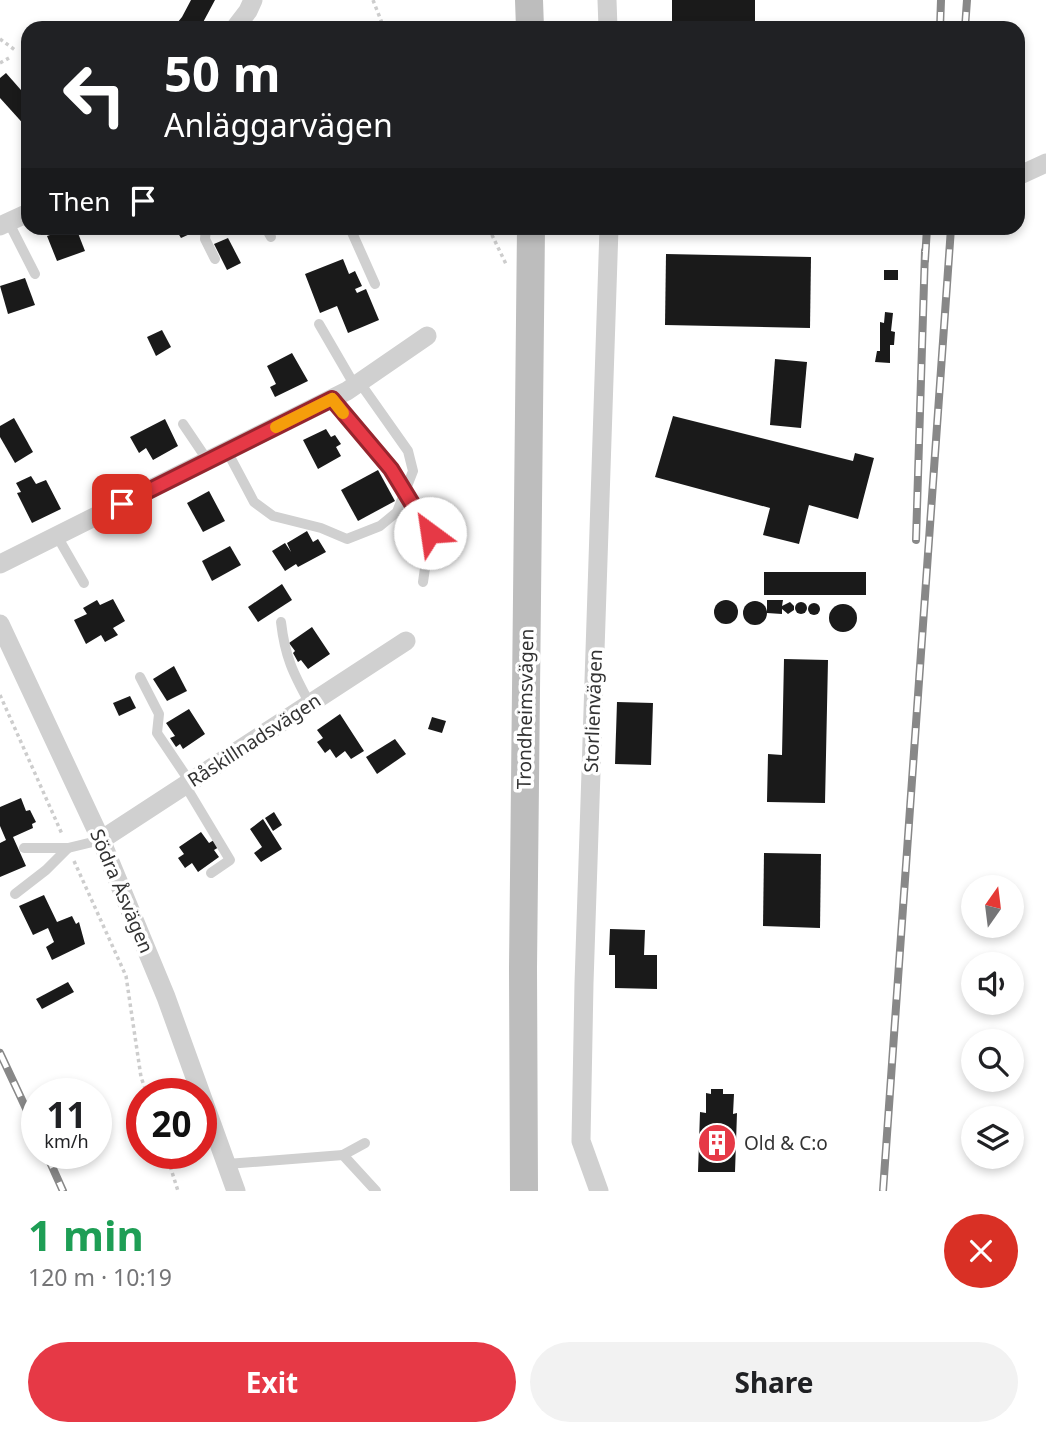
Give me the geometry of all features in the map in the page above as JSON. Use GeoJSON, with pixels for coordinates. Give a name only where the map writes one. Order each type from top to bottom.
{"type":"FeatureCollection","features":[{"type":"Feature","properties":{"kind":"main road"},"geometry":{"type":"LineString","coordinates":[[529,0],[530,21]]}},
{"type":"Feature","properties":{"kind":"main road","name":"Trondheimsvägen"},"geometry":{"type":"LineString","coordinates":[[524,1191],[523,968],[531,235]]}},
{"type":"Feature","properties":{"kind":"street"},"geometry":{"type":"LineString","coordinates":[[240,21],[253,0]]}},
{"type":"Feature","properties":{"kind":"street"},"geometry":{"type":"LineString","coordinates":[[607,0],[608,21]]}},
{"type":"Feature","properties":{"kind":"street"},"geometry":{"type":"LineString","coordinates":[[1025,173],[1046,163]]}},
{"type":"Feature","properties":{"kind":"street"},"geometry":{"type":"LineString","coordinates":[[4,225],[21,216]]}},
{"type":"Feature","properties":{"kind":"street","name":"Storlienvägen"},"geometry":{"type":"LineString","coordinates":[[599,1191],[581,1141],[584,970],[609,235]]}},
{"type":"Feature","properties":{"kind":"street"},"geometry":{"type":"LineString","coordinates":[[0,564],[332,399],[357,385],[428,335]]}},
{"type":"Feature","properties":{"kind":"street","name":"Södra Åsvägen"},"geometry":{"type":"LineString","coordinates":[[1,631],[101,840],[166,997],[236,1191]]}},
{"type":"Feature","properties":{"kind":"street","name":"Råskillnadsvägen"},"geometry":{"type":"LineString","coordinates":[[101,840],[407,640]]}},
{"type":"Feature","properties":{"kind":"street","name":"Södra Åsvägen"},"geometry":{"type":"LineString","coordinates":[[227,1164],[243,1191]]}},
{"type":"Feature","properties":{"kind":"lane"},"geometry":{"type":"LineString","coordinates":[[4,225],[34,274]]}},
{"type":"Feature","properties":{"kind":"lane"},"geometry":{"type":"LineString","coordinates":[[205,235],[205,240],[215,259]]}},
{"type":"Feature","properties":{"kind":"lane"},"geometry":{"type":"LineString","coordinates":[[353,235],[375,284]]}},
{"type":"Feature","properties":{"kind":"lane"},"geometry":{"type":"LineString","coordinates":[[227,451],[254,502],[273,516],[321,528],[347,539],[380,526],[397,512],[414,471],[408,451],[357,385],[319,324]]}},
{"type":"Feature","properties":{"kind":"lane"},"geometry":{"type":"LineString","coordinates":[[332,399],[391,469],[430,533],[423,582]]}},
{"type":"Feature","properties":{"kind":"lane"},"geometry":{"type":"LineString","coordinates":[[183,424],[208,461]]}},
{"type":"Feature","properties":{"kind":"lane"},"geometry":{"type":"LineString","coordinates":[[57,536],[84,583]]}},
{"type":"Feature","properties":{"kind":"lane"},"geometry":{"type":"LineString","coordinates":[[281,622],[284,650],[292,672],[310,704]]}},
{"type":"Feature","properties":{"kind":"lane"},"geometry":{"type":"LineString","coordinates":[[140,677],[159,714],[157,733],[230,860],[211,873]]}},
{"type":"Feature","properties":{"kind":"lane"},"geometry":{"type":"LineString","coordinates":[[24,848],[68,848],[101,840]]}},
{"type":"Feature","properties":{"kind":"lane"},"geometry":{"type":"LineString","coordinates":[[15,894],[46,870],[68,848]]}},
{"type":"Feature","properties":{"kind":"lane"},"geometry":{"type":"LineString","coordinates":[[227,1164],[343,1155],[365,1143]]}},
{"type":"Feature","properties":{"kind":"lane"},"geometry":{"type":"LineString","coordinates":[[343,1155],[376,1191]]}},
{"type":"Feature","properties":{"kind":"path"},"geometry":{"type":"LineString","coordinates":[[373,0],[381,21]]}},
{"type":"Feature","properties":{"kind":"path"},"geometry":{"type":"LineString","coordinates":[[0,39],[15,50]]}},
{"type":"Feature","properties":{"kind":"path"},"geometry":{"type":"LineString","coordinates":[[0,63],[9,58]]}},
{"type":"Feature","properties":{"kind":"path"},"geometry":{"type":"LineString","coordinates":[[0,695],[125,976],[142,1078]]}},
{"type":"Feature","properties":{"kind":"path"},"geometry":{"type":"LineString","coordinates":[[171,1169],[178,1191]]}},
{"type":"Feature","properties":{"kind":"building"},"geometry":{"type":"Polygon","coordinates":[[[191,0],[215,0],[204,21],[179,21],[191,0]]]}},
{"type":"Feature","properties":{"kind":"building"},"geometry":{"type":"Polygon","coordinates":[[[672,0],[755,0],[755,21],[672,21],[672,0]]]}},
{"type":"Feature","properties":{"kind":"building"},"geometry":{"type":"Polygon","coordinates":[[[6,73],[21,90],[21,121],[0,98],[0,78],[6,73]]]}},
{"type":"Feature","properties":{"kind":"building"},"geometry":{"type":"Polygon","coordinates":[[[79,235],[85,251],[57,261],[47,236],[79,235]]]}},
{"type":"Feature","properties":{"kind":"building"},"geometry":{"type":"Polygon","coordinates":[[[228,238],[241,263],[227,270],[214,244],[228,238]]]}},
{"type":"Feature","properties":{"kind":"building"},"geometry":{"type":"Polygon","coordinates":[[[666,254],[811,257],[810,328],[665,325],[666,254]]]}},
{"type":"Feature","properties":{"kind":"building"},"geometry":{"type":"Polygon","coordinates":[[[343,259],[349,274],[355,271],[362,286],[355,289],[357,293],[366,289],[379,320],[348,333],[337,306],[320,313],[305,274],[343,259]]]}},
{"type":"Feature","properties":{"kind":"building"},"geometry":{"type":"Polygon","coordinates":[[[884,270],[898,270],[898,280],[884,280],[884,270]]]}},
{"type":"Feature","properties":{"kind":"building"},"geometry":{"type":"Polygon","coordinates":[[[25,278],[35,305],[8,314],[0,286],[25,278]]]}},
{"type":"Feature","properties":{"kind":"building"},"geometry":{"type":"Polygon","coordinates":[[[885,312],[893,313],[891,331],[895,332],[894,345],[890,345],[890,363],[875,362],[877,351],[880,351],[880,322],[884,323],[885,312]]]}},
{"type":"Feature","properties":{"kind":"building"},"geometry":{"type":"Polygon","coordinates":[[[162,330],[171,347],[156,356],[147,337],[162,330]]]}},
{"type":"Feature","properties":{"kind":"building"},"geometry":{"type":"Polygon","coordinates":[[[292,353],[308,381],[275,397],[270,387],[276,384],[267,366],[292,353]]]}},
{"type":"Feature","properties":{"kind":"building"},"geometry":{"type":"Polygon","coordinates":[[[775,359],[807,362],[801,428],[770,425],[775,359]]]}},
{"type":"Feature","properties":{"kind":"building"},"geometry":{"type":"Polygon","coordinates":[[[673,416],[853,461],[855,453],[874,458],[858,519],[809,505],[799,544],[763,535],[770,508],[655,477],[673,416]]]}},
{"type":"Feature","properties":{"kind":"building"},"geometry":{"type":"Polygon","coordinates":[[[14,418],[33,452],[15,463],[0,437],[0,426],[14,418]]]}},
{"type":"Feature","properties":{"kind":"building"},"geometry":{"type":"Polygon","coordinates":[[[165,419],[178,446],[153,460],[146,448],[139,453],[130,437],[165,419]]]}},
{"type":"Feature","properties":{"kind":"building"},"geometry":{"type":"Polygon","coordinates":[[[326,429],[331,437],[335,435],[341,444],[336,447],[341,456],[318,469],[303,440],[326,429]]]}},
{"type":"Feature","properties":{"kind":"building"},"geometry":{"type":"Polygon","coordinates":[[[378,470],[395,501],[358,521],[341,490],[378,470]]]}},
{"type":"Feature","properties":{"kind":"building"},"geometry":{"type":"Polygon","coordinates":[[[31,476],[36,484],[46,480],[61,509],[32,523],[17,493],[21,492],[16,483],[31,476]]]}},
{"type":"Feature","properties":{"kind":"building"},"geometry":{"type":"Polygon","coordinates":[[[209,491],[225,521],[203,532],[187,503],[209,491]]]}},
{"type":"Feature","properties":{"kind":"building"},"geometry":{"type":"Polygon","coordinates":[[[307,531],[313,542],[318,539],[326,552],[285,571],[272,551],[285,543],[291,552],[287,543],[307,531]]]}},
{"type":"Feature","properties":{"kind":"building"},"geometry":{"type":"Polygon","coordinates":[[[230,546],[241,565],[212,581],[202,561],[230,546]]]}},
{"type":"Feature","properties":{"kind":"building"},"geometry":{"type":"Polygon","coordinates":[[[764,572],[866,572],[866,595],[764,595],[764,572]]]}},
{"type":"Feature","properties":{"kind":"building"},"geometry":{"type":"Polygon","coordinates":[[[282,584],[292,600],[258,622],[248,607],[282,584]]]}},
{"type":"Feature","properties":{"kind":"building"},"geometry":{"type":"Polygon","coordinates":[[[113,599],[125,621],[113,628],[118,635],[105,642],[101,635],[86,644],[74,620],[87,614],[83,608],[97,600],[100,605],[113,599]]]}},
{"type":"Feature","properties":{"kind":"building"},"geometry":{"type":"Polygon","coordinates":[[[726,600],[737,607],[738,612],[731,623],[726,624],[715,617],[714,612],[721,601],[726,600]]]}},
{"type":"Feature","properties":{"kind":"building"},"geometry":{"type":"Polygon","coordinates":[[[767,600],[783,600],[782,606],[790,602],[794,610],[788,614],[782,609],[782,614],[767,613],[767,600]]]}},
{"type":"Feature","properties":{"kind":"building"},"geometry":{"type":"Polygon","coordinates":[[[755,601],[764,604],[767,613],[764,622],[755,625],[746,622],[743,613],[746,604],[755,601]]]}},
{"type":"Feature","properties":{"kind":"building"},"geometry":{"type":"Polygon","coordinates":[[[801,602],[807,608],[801,614],[795,608],[801,602]]]}},
{"type":"Feature","properties":{"kind":"building"},"geometry":{"type":"Polygon","coordinates":[[[814,603],[820,609],[814,615],[808,609],[814,603]]]}},
{"type":"Feature","properties":{"kind":"building"},"geometry":{"type":"Polygon","coordinates":[[[843,604],[853,608],[857,618],[853,628],[843,632],[833,628],[829,618],[833,608],[843,604]]]}},
{"type":"Feature","properties":{"kind":"building"},"geometry":{"type":"Polygon","coordinates":[[[312,627],[330,654],[308,669],[301,660],[298,662],[289,643],[312,627]]]}},
{"type":"Feature","properties":{"kind":"building"},"geometry":{"type":"Polygon","coordinates":[[[784,659],[828,660],[825,803],[767,802],[768,754],[782,755],[784,659]]]}},
{"type":"Feature","properties":{"kind":"building"},"geometry":{"type":"Polygon","coordinates":[[[174,666],[187,691],[167,701],[153,679],[174,666]]]}},
{"type":"Feature","properties":{"kind":"building"},"geometry":{"type":"Polygon","coordinates":[[[130,696],[136,708],[119,716],[113,703],[130,696]]]}},
{"type":"Feature","properties":{"kind":"building"},"geometry":{"type":"Polygon","coordinates":[[[617,702],[653,703],[651,765],[615,764],[617,702]]]}},
{"type":"Feature","properties":{"kind":"building"},"geometry":{"type":"Polygon","coordinates":[[[189,709],[205,734],[183,749],[180,744],[176,747],[170,738],[175,736],[166,723],[189,709]]]}},
{"type":"Feature","properties":{"kind":"building"},"geometry":{"type":"Polygon","coordinates":[[[340,714],[364,751],[351,759],[345,751],[336,758],[330,749],[325,753],[317,742],[323,738],[317,730],[340,714]]]}},
{"type":"Feature","properties":{"kind":"building"},"geometry":{"type":"Polygon","coordinates":[[[432,717],[446,721],[442,733],[428,729],[432,717]]]}},
{"type":"Feature","properties":{"kind":"building"},"geometry":{"type":"Polygon","coordinates":[[[395,739],[406,754],[377,774],[366,757],[395,739]]]}},
{"type":"Feature","properties":{"kind":"building"},"geometry":{"type":"Polygon","coordinates":[[[21,798],[26,811],[30,810],[36,822],[32,824],[33,828],[13,837],[26,866],[0,877],[0,843],[6,840],[0,826],[0,807],[21,798]]]}},
{"type":"Feature","properties":{"kind":"building"},"geometry":{"type":"Polygon","coordinates":[[[274,812],[282,825],[273,831],[265,818],[274,812]]]}},
{"type":"Feature","properties":{"kind":"building"},"geometry":{"type":"Polygon","coordinates":[[[263,819],[282,849],[261,862],[254,853],[262,847],[250,829],[263,819]]]}},
{"type":"Feature","properties":{"kind":"building"},"geometry":{"type":"Polygon","coordinates":[[[201,832],[209,843],[214,840],[219,847],[214,850],[219,857],[198,872],[192,863],[185,868],[178,858],[184,854],[179,847],[201,832]]]}},
{"type":"Feature","properties":{"kind":"building"},"geometry":{"type":"Polygon","coordinates":[[[764,853],[821,854],[820,928],[763,926],[764,853]]]}},
{"type":"Feature","properties":{"kind":"building"},"geometry":{"type":"Polygon","coordinates":[[[44,895],[57,922],[72,916],[76,924],[79,922],[85,944],[52,960],[46,947],[54,942],[48,928],[33,935],[19,906],[44,895]]]}},
{"type":"Feature","properties":{"kind":"building"},"geometry":{"type":"Polygon","coordinates":[[[610,929],[645,930],[644,955],[657,955],[657,989],[615,988],[615,955],[609,955],[610,929]]]}},
{"type":"Feature","properties":{"kind":"building"},"geometry":{"type":"Polygon","coordinates":[[[68,982],[74,992],[42,1009],[36,999],[68,982]]]}},
{"type":"Feature","properties":{"kind":"building","name":"Old & C:o"},"geometry":{"type":"Polygon","coordinates":[[[711,1089],[723,1089],[723,1094],[734,1094],[733,1114],[737,1113],[735,1172],[698,1172],[700,1112],[706,1113],[706,1093],[711,1094],[711,1089]]]}},
{"type":"Feature","properties":{"kind":"railway"},"geometry":{"type":"LineString","coordinates":[[940,21],[941,0]]}},
{"type":"Feature","properties":{"kind":"railway"},"geometry":{"type":"LineString","coordinates":[[966,21],[967,0]]}},
{"type":"Feature","properties":{"kind":"railway"},"geometry":{"type":"LineString","coordinates":[[925,260],[927,235]]}},
{"type":"Feature","properties":{"kind":"railway"},"geometry":{"type":"LineString","coordinates":[[883,1191],[951,235]]}},
{"type":"Feature","properties":{"kind":"railway"},"geometry":{"type":"LineString","coordinates":[[916,540],[925,251]]}},
{"type":"Feature","properties":{"kind":"railway"},"geometry":{"type":"LineString","coordinates":[[0,1053],[21,1098]]}},
{"type":"Feature","properties":{"kind":"railway"},"geometry":{"type":"LineString","coordinates":[[53,1169],[63,1191]]}},
{"type":"Feature","properties":{"kind":"slow traffic"},"geometry":{"type":"LineString","coordinates":[[276,427],[332,399],[343,413]]}},
{"type":"Feature","properties":{"kind":"place","name":"Old & C:o"},"geometry":{"type":"Point","coordinates":[717,1143]}},
{"type":"Feature","properties":{"kind":"route"},"geometry":{"type":"LineString","coordinates":[[122,504],[332,399],[391,469],[430,533]]}}]}
